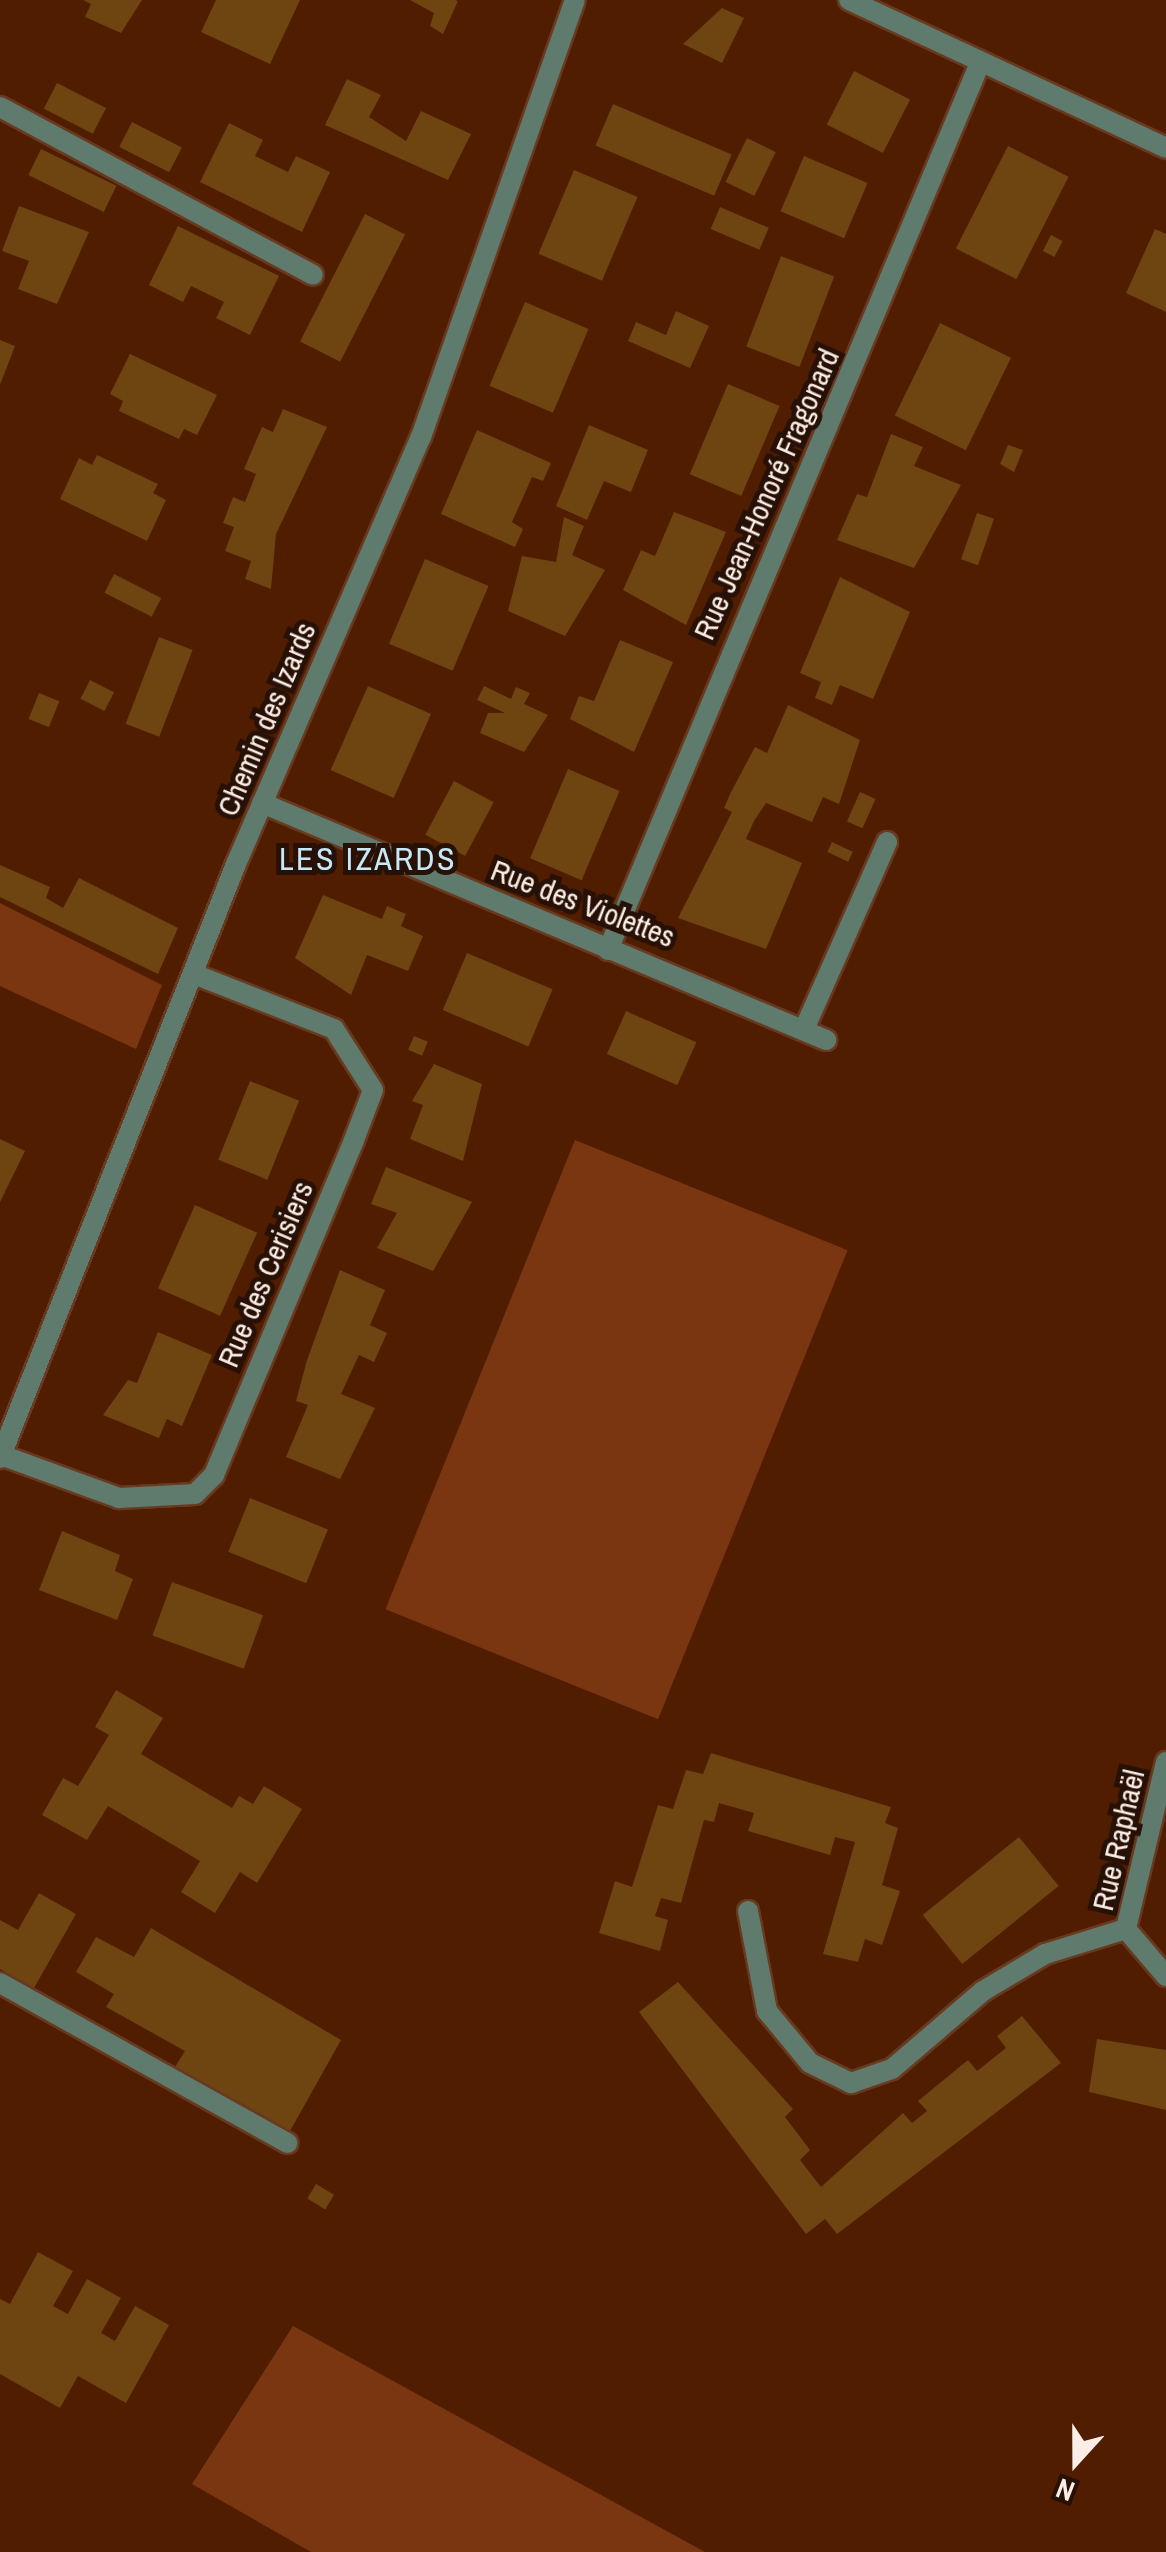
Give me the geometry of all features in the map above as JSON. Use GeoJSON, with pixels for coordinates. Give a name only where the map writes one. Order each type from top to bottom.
{"type":"FeatureCollection","features":[{"type":"Feature","properties":{"kind":"street","name":"Chemin des Izards"},"geometry":{"type":"LineString","coordinates":[[1,1456],[262,803],[421,436],[575,0]]}},
{"type":"Feature","properties":{"kind":"street"},"geometry":{"type":"LineString","coordinates":[[849,0],[1166,148]]}},
{"type":"Feature","properties":{"kind":"street","name":"Rue Jean-Honoré Fragonard"},"geometry":{"type":"LineString","coordinates":[[608,950],[980,64]]}},
{"type":"Feature","properties":{"kind":"street"},"geometry":{"type":"LineString","coordinates":[[0,108],[313,274]]}},
{"type":"Feature","properties":{"kind":"street","name":"Rue des Violettes"},"geometry":{"type":"LineString","coordinates":[[262,803],[418,862],[608,950],[806,1025],[826,1040]]}},
{"type":"Feature","properties":{"kind":"street"},"geometry":{"type":"LineString","coordinates":[[806,1025],[888,842]]}},
{"type":"Feature","properties":{"kind":"street","name":"Rue des Cerisiers"},"geometry":{"type":"LineString","coordinates":[[1,1456],[119,1498],[196,1494],[214,1475],[354,1140],[373,1090],[334,1030],[194,974]]}},
{"type":"Feature","properties":{"kind":"street","name":"Rue Raphaël"},"geometry":{"type":"LineString","coordinates":[[1166,1762],[1126,1929],[1166,1976]]}},
{"type":"Feature","properties":{"kind":"street"},"geometry":{"type":"LineString","coordinates":[[748,1911],[767,2011],[810,2063],[852,2082],[892,2069],[983,1991],[1045,1954],[1126,1929]]}},
{"type":"Feature","properties":{"kind":"street"},"geometry":{"type":"LineString","coordinates":[[0,1983],[288,2143]]}},
{"type":"Feature","properties":{"kind":"shaded area"},"geometry":{"type":"Polygon","coordinates":[[[0,903],[162,985],[136,1049],[0,986],[0,903]]]}},
{"type":"Feature","properties":{"kind":"shaded area"},"geometry":{"type":"Polygon","coordinates":[[[575,1140],[848,1250],[658,1719],[385,1609],[575,1140]]]}},
{"type":"Feature","properties":{"kind":"shaded area"},"geometry":{"type":"Polygon","coordinates":[[[293,2326],[705,2552],[311,2552],[192,2484],[293,2326]]]}},
{"type":"Feature","properties":{"kind":"building"},"geometry":{"type":"Polygon","coordinates":[[[83,0],[142,0],[121,33],[85,17],[91,4],[83,0]]]}},
{"type":"Feature","properties":{"kind":"building"},"geometry":{"type":"Polygon","coordinates":[[[216,0],[300,0],[270,64],[201,32],[216,0]]]}},
{"type":"Feature","properties":{"kind":"building"},"geometry":{"type":"Polygon","coordinates":[[[410,0],[458,1],[443,34],[430,26],[434,13],[410,0]]]}},
{"type":"Feature","properties":{"kind":"building"},"geometry":{"type":"Polygon","coordinates":[[[722,8],[744,18],[722,63],[683,44],[722,8]]]}},
{"type":"Feature","properties":{"kind":"building"},"geometry":{"type":"Polygon","coordinates":[[[854,71],[910,100],[883,153],[827,124],[854,71]]]}},
{"type":"Feature","properties":{"kind":"building"},"geometry":{"type":"Polygon","coordinates":[[[347,79],[381,95],[369,117],[406,141],[421,111],[471,134],[448,180],[325,125],[347,79]]]}},
{"type":"Feature","properties":{"kind":"building"},"geometry":{"type":"Polygon","coordinates":[[[57,83],[106,108],[93,134],[44,109],[57,83]]]}},
{"type":"Feature","properties":{"kind":"building"},"geometry":{"type":"Polygon","coordinates":[[[613,104],[732,154],[714,196],[595,145],[613,104]]]}},
{"type":"Feature","properties":{"kind":"building"},"geometry":{"type":"Polygon","coordinates":[[[132,122],[182,147],[169,172],[119,147],[132,122]]]}},
{"type":"Feature","properties":{"kind":"building"},"geometry":{"type":"Polygon","coordinates":[[[229,123],[263,140],[255,156],[288,172],[296,156],[330,172],[302,232],[200,182],[229,123]]]}},
{"type":"Feature","properties":{"kind":"building"},"geometry":{"type":"Polygon","coordinates":[[[747,138],[776,152],[754,196],[726,182],[747,138]]]}},
{"type":"Feature","properties":{"kind":"building"},"geometry":{"type":"Polygon","coordinates":[[[1008,146],[1069,177],[1016,279],[956,248],[1008,146]]]}},
{"type":"Feature","properties":{"kind":"building"},"geometry":{"type":"Polygon","coordinates":[[[41,149],[116,186],[104,212],[28,175],[41,149]]]}},
{"type":"Feature","properties":{"kind":"building"},"geometry":{"type":"Polygon","coordinates":[[[804,156],[868,183],[844,238],[781,211],[804,156]]]}},
{"type":"Feature","properties":{"kind":"building"},"geometry":{"type":"Polygon","coordinates":[[[574,170],[638,197],[602,281],[538,254],[574,170]]]}},
{"type":"Feature","properties":{"kind":"building"},"geometry":{"type":"Polygon","coordinates":[[[19,206],[89,232],[57,304],[18,289],[29,261],[2,251],[19,206]]]}},
{"type":"Feature","properties":{"kind":"building"},"geometry":{"type":"Polygon","coordinates":[[[720,207],[769,228],[759,250],[711,229],[720,207]]]}},
{"type":"Feature","properties":{"kind":"building"},"geometry":{"type":"Polygon","coordinates":[[[365,214],[405,234],[340,362],[300,341],[365,214]]]}},
{"type":"Feature","properties":{"kind":"building"},"geometry":{"type":"Polygon","coordinates":[[[178,226],[279,276],[250,335],[216,318],[224,302],[191,286],[183,302],[149,285],[178,226]]]}},
{"type":"Feature","properties":{"kind":"building"},"geometry":{"type":"Polygon","coordinates":[[[1155,229],[1166,234],[1166,312],[1126,293],[1155,229]]]}},
{"type":"Feature","properties":{"kind":"building"},"geometry":{"type":"Polygon","coordinates":[[[1051,235],[1063,241],[1054,257],[1043,251],[1051,235]]]}},
{"type":"Feature","properties":{"kind":"building"},"geometry":{"type":"Polygon","coordinates":[[[781,256],[834,276],[799,367],[746,347],[781,256]]]}},
{"type":"Feature","properties":{"kind":"building"},"geometry":{"type":"Polygon","coordinates":[[[525,302],[589,329],[553,413],[489,386],[525,302]]]}},
{"type":"Feature","properties":{"kind":"building"},"geometry":{"type":"Polygon","coordinates":[[[676,311],[709,326],[690,368],[628,341],[636,322],[666,335],[676,311]]]}},
{"type":"Feature","properties":{"kind":"building"},"geometry":{"type":"Polygon","coordinates":[[[940,323],[1011,358],[966,450],[895,416],[940,323]]]}},
{"type":"Feature","properties":{"kind":"building"},"geometry":{"type":"Polygon","coordinates":[[[0,340],[15,346],[0,385],[0,340]]]}},
{"type":"Feature","properties":{"kind":"building"},"geometry":{"type":"Polygon","coordinates":[[[130,354],[217,395],[197,435],[184,429],[179,439],[119,411],[123,401],[110,394],[130,354]]]}},
{"type":"Feature","properties":{"kind":"building"},"geometry":{"type":"Polygon","coordinates":[[[728,384],[780,406],[741,496],[690,474],[728,384]]]}},
{"type":"Feature","properties":{"kind":"building"},"geometry":{"type":"Polygon","coordinates":[[[283,409],[327,427],[276,534],[271,589],[245,579],[251,561],[225,551],[234,527],[223,523],[233,497],[245,502],[256,474],[244,469],[262,427],[273,432],[283,409]]]}},
{"type":"Feature","properties":{"kind":"building"},"geometry":{"type":"Polygon","coordinates":[[[589,425],[648,450],[631,492],[604,481],[587,520],[556,506],[589,425]]]}},
{"type":"Feature","properties":{"kind":"building"},"geometry":{"type":"Polygon","coordinates":[[[477,430],[551,463],[543,481],[532,477],[512,522],[523,529],[515,547],[441,514],[477,430]]]}},
{"type":"Feature","properties":{"kind":"building"},"geometry":{"type":"Polygon","coordinates":[[[891,434],[923,447],[914,466],[961,485],[914,568],[837,540],[857,494],[867,497],[891,434]]]}},
{"type":"Feature","properties":{"kind":"building"},"geometry":{"type":"Polygon","coordinates":[[[1008,445],[1023,450],[1014,472],[1000,464],[1008,445]]]}},
{"type":"Feature","properties":{"kind":"building"},"geometry":{"type":"Polygon","coordinates":[[[97,455],[158,484],[153,493],[166,500],[147,541],[60,499],[79,458],[92,465],[97,455]]]}},
{"type":"Feature","properties":{"kind":"building"},"geometry":{"type":"Polygon","coordinates":[[[674,512],[726,532],[686,625],[623,590],[641,550],[655,556],[674,512]]]}},
{"type":"Feature","properties":{"kind":"building"},"geometry":{"type":"Polygon","coordinates":[[[977,513],[994,519],[978,565],[961,559],[977,513]]]}},
{"type":"Feature","properties":{"kind":"building"},"geometry":{"type":"Polygon","coordinates":[[[564,517],[584,526],[572,555],[605,570],[565,636],[508,611],[522,556],[556,562],[564,517]]]}},
{"type":"Feature","properties":{"kind":"building"},"geometry":{"type":"Polygon","coordinates":[[[425,559],[489,586],[453,671],[389,644],[425,559]]]}},
{"type":"Feature","properties":{"kind":"building"},"geometry":{"type":"Polygon","coordinates":[[[114,574],[161,598],[152,617],[104,593],[114,574]]]}},
{"type":"Feature","properties":{"kind":"building"},"geometry":{"type":"Polygon","coordinates":[[[840,577],[910,612],[873,699],[840,685],[832,705],[815,698],[821,682],[800,673],[840,577]]]}},
{"type":"Feature","properties":{"kind":"building"},"geometry":{"type":"Polygon","coordinates":[[[159,637],[193,650],[159,737],[126,724],[159,637]]]}},
{"type":"Feature","properties":{"kind":"building"},"geometry":{"type":"Polygon","coordinates":[[[620,640],[673,662],[634,752],[570,719],[579,696],[594,701],[620,640]]]}},
{"type":"Feature","properties":{"kind":"building"},"geometry":{"type":"Polygon","coordinates":[[[90,680],[114,692],[105,711],[80,699],[90,680]]]}},
{"type":"Feature","properties":{"kind":"building"},"geometry":{"type":"Polygon","coordinates":[[[368,686],[431,714],[394,798],[331,770],[368,686]]]}},
{"type":"Feature","properties":{"kind":"building"},"geometry":{"type":"Polygon","coordinates":[[[484,686],[511,699],[516,687],[530,693],[524,704],[548,715],[524,752],[480,733],[488,713],[505,713],[477,700],[484,686]]]}},
{"type":"Feature","properties":{"kind":"building"},"geometry":{"type":"Polygon","coordinates":[[[39,693],[59,701],[49,727],[29,719],[39,693]]]}},
{"type":"Feature","properties":{"kind":"building"},"geometry":{"type":"Polygon","coordinates":[[[788,705],[860,740],[839,804],[823,797],[812,822],[766,803],[754,821],[746,839],[802,863],[766,949],[678,918],[732,812],[724,808],[730,794],[755,747],[767,753],[788,705]]]}},
{"type":"Feature","properties":{"kind":"building"},"geometry":{"type":"Polygon","coordinates":[[[568,769],[620,791],[582,880],[530,858],[568,769]]]}},
{"type":"Feature","properties":{"kind":"building"},"geometry":{"type":"Polygon","coordinates":[[[454,781],[494,802],[465,856],[425,835],[454,781]]]}},
{"type":"Feature","properties":{"kind":"building"},"geometry":{"type":"Polygon","coordinates":[[[860,792],[876,799],[863,828],[847,821],[860,792]]]}},
{"type":"Feature","properties":{"kind":"building"},"geometry":{"type":"Polygon","coordinates":[[[832,842],[853,852],[848,862],[827,852],[832,842]]]}},
{"type":"Feature","properties":{"kind":"building"},"geometry":{"type":"Polygon","coordinates":[[[0,865],[50,887],[46,898],[63,908],[79,878],[178,928],[158,974],[0,897],[0,865]]]}},
{"type":"Feature","properties":{"kind":"building"},"geometry":{"type":"Polygon","coordinates":[[[323,895],[382,919],[387,906],[406,914],[401,926],[423,936],[408,971],[367,955],[351,995],[295,958],[323,895]]]}},
{"type":"Feature","properties":{"kind":"building"},"geometry":{"type":"Polygon","coordinates":[[[467,953],[553,989],[528,1046],[443,1010],[467,953]]]}},
{"type":"Feature","properties":{"kind":"building"},"geometry":{"type":"Polygon","coordinates":[[[626,1011],[696,1042],[677,1085],[607,1054],[626,1011]]]}},
{"type":"Feature","properties":{"kind":"building"},"geometry":{"type":"Polygon","coordinates":[[[414,1036],[428,1042],[422,1056],[408,1050],[414,1036]]]}},
{"type":"Feature","properties":{"kind":"building"},"geometry":{"type":"Polygon","coordinates":[[[434,1064],[482,1084],[463,1161],[410,1139],[423,1105],[412,1101],[434,1064]]]}},
{"type":"Feature","properties":{"kind":"building"},"geometry":{"type":"Polygon","coordinates":[[[250,1081],[299,1101],[267,1180],[218,1160],[250,1081]]]}},
{"type":"Feature","properties":{"kind":"building"},"geometry":{"type":"Polygon","coordinates":[[[0,1139],[25,1151],[0,1202],[0,1139]]]}},
{"type":"Feature","properties":{"kind":"building"},"geometry":{"type":"Polygon","coordinates":[[[386,1167],[472,1202],[433,1271],[377,1248],[397,1213],[371,1204],[386,1167]]]}},
{"type":"Feature","properties":{"kind":"building"},"geometry":{"type":"Polygon","coordinates":[[[195,1205],[257,1233],[220,1316],[158,1288],[195,1205]]]}},
{"type":"Feature","properties":{"kind":"building"},"geometry":{"type":"Polygon","coordinates":[[[340,1270],[385,1290],[370,1325],[387,1333],[374,1362],[359,1355],[341,1394],[375,1408],[340,1479],[286,1457],[308,1405],[296,1401],[307,1360],[340,1270]]]}},
{"type":"Feature","properties":{"kind":"building"},"geometry":{"type":"Polygon","coordinates":[[[158,1332],[212,1355],[182,1426],[167,1419],[159,1438],[103,1415],[128,1380],[137,1383],[158,1332]]]}},
{"type":"Feature","properties":{"kind":"building"},"geometry":{"type":"Polygon","coordinates":[[[250,1498],[328,1529],[306,1583],[228,1552],[250,1498]]]}},
{"type":"Feature","properties":{"kind":"building"},"geometry":{"type":"Polygon","coordinates":[[[62,1531],[120,1555],[115,1571],[133,1579],[117,1620],[39,1590],[62,1531]]]}},
{"type":"Feature","properties":{"kind":"building"},"geometry":{"type":"Polygon","coordinates":[[[172,1582],[263,1615],[244,1669],[153,1636],[172,1582]]]}},
{"type":"Feature","properties":{"kind":"building"},"geometry":{"type":"Polygon","coordinates":[[[116,1690],[163,1718],[141,1754],[232,1808],[239,1796],[253,1804],[264,1786],[302,1809],[257,1883],[240,1872],[215,1913],[181,1892],[200,1861],[108,1806],[87,1840],[42,1815],[63,1778],[78,1786],[109,1735],[95,1727],[116,1690]]]}},
{"type":"Feature","properties":{"kind":"building"},"geometry":{"type":"Polygon","coordinates":[[[711,1753],[891,1807],[885,1823],[898,1828],[882,1885],[900,1891],[882,1945],[865,1939],[858,1962],[823,1954],[855,1842],[835,1837],[830,1855],[748,1831],[754,1813],[719,1803],[714,1822],[704,1820],[681,1903],[661,1898],[655,1916],[668,1920],[660,1951],[599,1933],[615,1881],[632,1887],[658,1805],[673,1809],[686,1770],[703,1774],[711,1753]]]}},
{"type":"Feature","properties":{"kind":"building"},"geometry":{"type":"Polygon","coordinates":[[[1019,1837],[1059,1886],[962,1964],[923,1915],[1019,1837]]]}},
{"type":"Feature","properties":{"kind":"building"},"geometry":{"type":"Polygon","coordinates":[[[39,1893],[76,1914],[34,1988],[0,1969],[0,1920],[18,1930],[39,1893]]]}},
{"type":"Feature","properties":{"kind":"building"},"geometry":{"type":"Polygon","coordinates":[[[151,1928],[341,2040],[290,2131],[175,2067],[185,2051],[106,2007],[114,1994],[76,1972],[96,1937],[134,1957],[151,1928]]]}},
{"type":"Feature","properties":{"kind":"building"},"geometry":{"type":"Polygon","coordinates":[[[678,1982],[793,2109],[785,2117],[810,2150],[800,2160],[821,2187],[903,2113],[912,2123],[927,2111],[918,2101],[968,2060],[977,2071],[1006,2048],[997,2036],[1022,2016],[1061,2063],[837,2234],[825,2219],[806,2234],[639,2012],[678,1982]]]}},
{"type":"Feature","properties":{"kind":"building"},"geometry":{"type":"Polygon","coordinates":[[[1097,2039],[1166,2050],[1166,2110],[1089,2092],[1097,2039]]]}},
{"type":"Feature","properties":{"kind":"building"},"geometry":{"type":"Polygon","coordinates":[[[316,2184],[334,2195],[325,2209],[307,2199],[316,2184]]]}},
{"type":"Feature","properties":{"kind":"building"},"geometry":{"type":"Polygon","coordinates":[[[38,2252],[73,2271],[53,2306],[68,2314],[87,2279],[121,2298],[101,2333],[115,2341],[135,2306],[169,2325],[126,2403],[78,2376],[60,2408],[0,2374],[0,2299],[10,2304],[38,2252]]]}},
{"type":"Feature","properties":{"kind":"district","name":"LES IZARDS"},"geometry":{"type":"Point","coordinates":[368,859]}}]}
